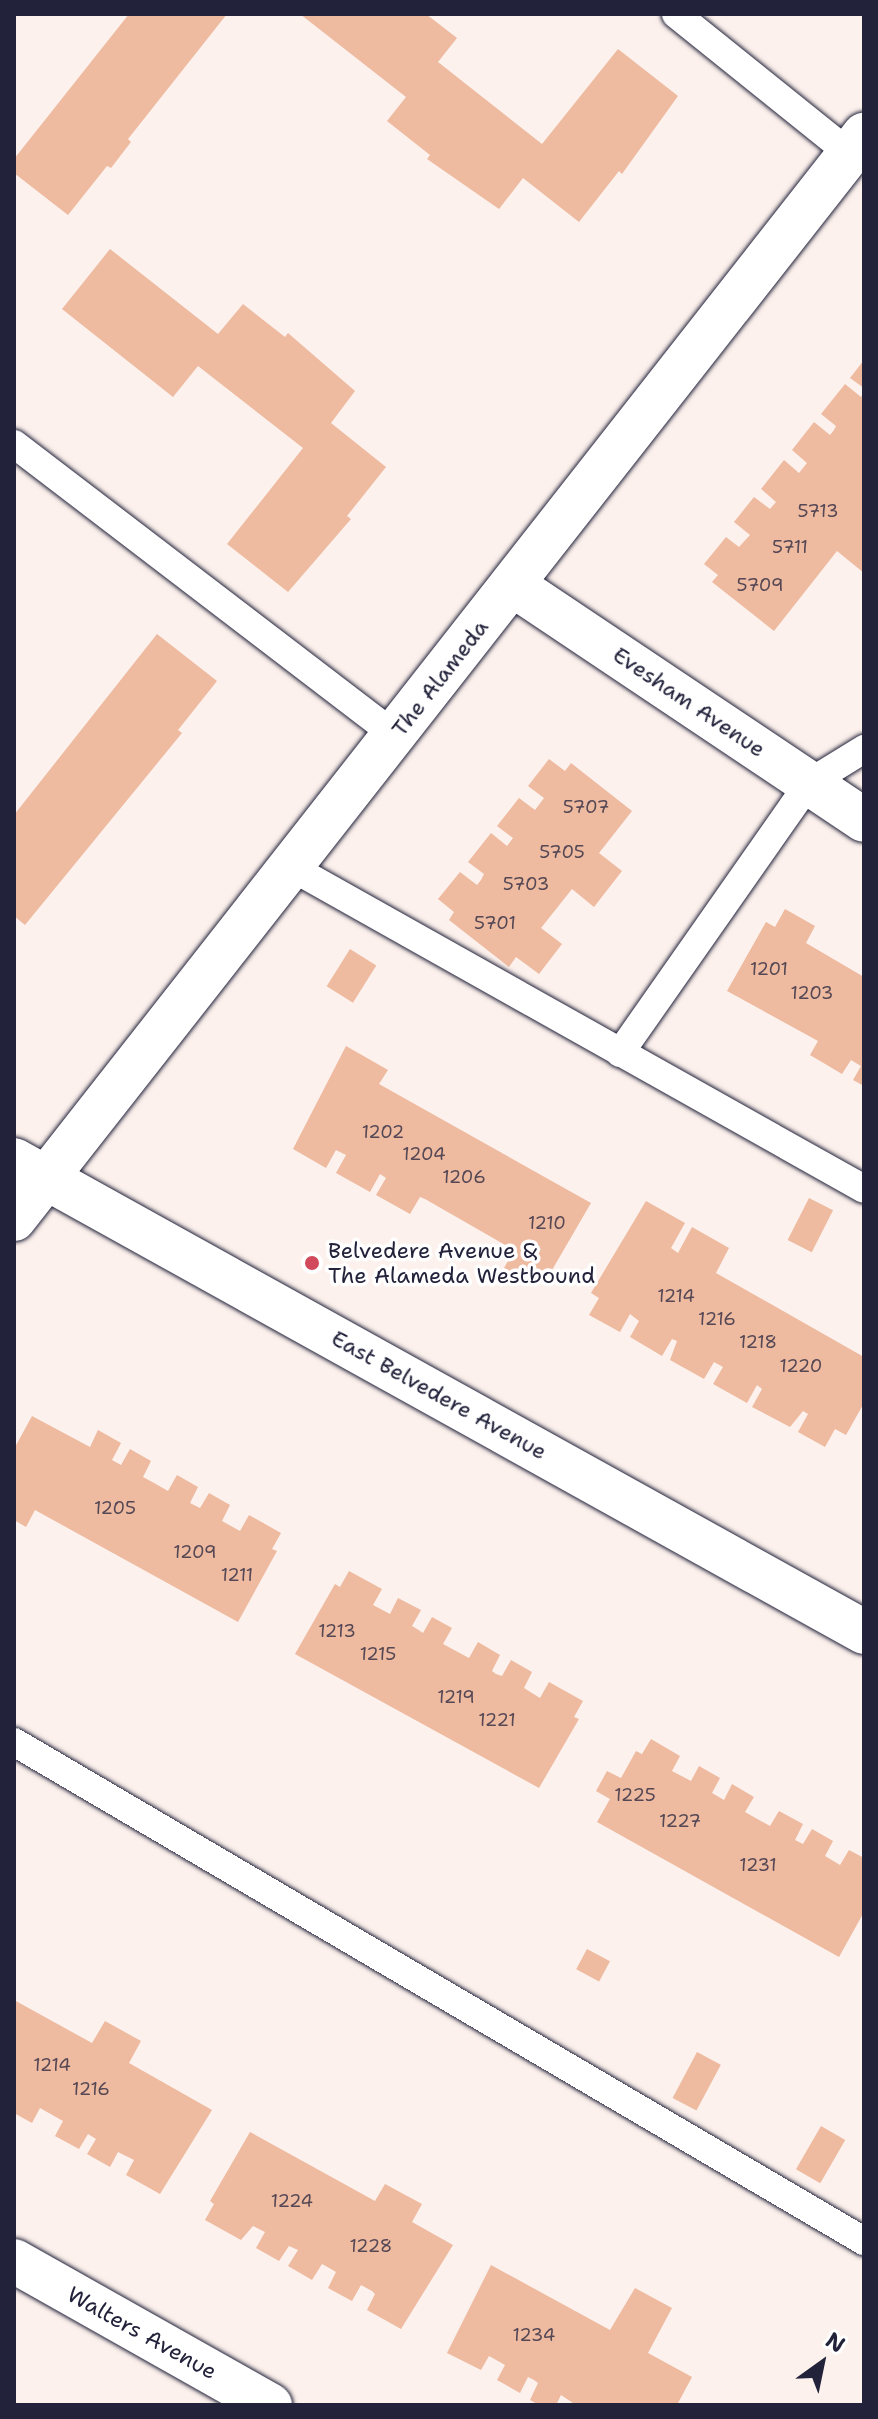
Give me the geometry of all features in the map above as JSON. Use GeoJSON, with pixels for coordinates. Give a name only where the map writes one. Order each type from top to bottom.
{"type":"FeatureCollection","features":[{"type":"Feature","properties":{"kind":"main road","name":"The Alameda"},"geometry":{"type":"LineString","coordinates":[[14,1219],[30,1169],[291,867],[857,144]]}},
{"type":"Feature","properties":{"kind":"main road","name":"Evesham Avenue"},"geometry":{"type":"LineString","coordinates":[[513,585],[864,820]]}},
{"type":"Feature","properties":{"kind":"main road","name":"East Belvedere Avenue"},"geometry":{"type":"LineString","coordinates":[[30,1169],[864,1632]]}},
{"type":"Feature","properties":{"kind":"main road","name":"Walters Avenue"},"geometry":{"type":"LineString","coordinates":[[14,2261],[270,2405]]}},
{"type":"Feature","properties":{"kind":"lane"},"geometry":{"type":"LineString","coordinates":[[676,14],[857,144]]}},
{"type":"Feature","properties":{"kind":"lane"},"geometry":{"type":"LineString","coordinates":[[14,444],[395,735]]}},
{"type":"Feature","properties":{"kind":"lane"},"geometry":{"type":"LineString","coordinates":[[620,1053],[809,783],[864,749]]}},
{"type":"Feature","properties":{"kind":"lane"},"geometry":{"type":"LineString","coordinates":[[291,867],[864,1189]]}},
{"type":"Feature","properties":{"kind":"lane"},"geometry":{"type":"LineString","coordinates":[[14,1742],[864,2241]]}},
{"type":"Feature","properties":{"kind":"building"},"geometry":{"type":"Polygon","coordinates":[[[129,14],[227,14],[128,139],[131,142],[111,168],[107,166],[68,215],[14,173],[14,159],[129,14]]]}},
{"type":"Feature","properties":{"kind":"building"},"geometry":{"type":"Polygon","coordinates":[[[300,14],[426,14],[457,38],[438,62],[542,144],[618,49],[678,96],[622,174],[619,171],[579,222],[523,178],[499,209],[427,159],[430,155],[387,121],[406,97],[300,14]]]}},
{"type":"Feature","properties":{"kind":"building"},"geometry":{"type":"Polygon","coordinates":[[[110,249],[218,334],[243,304],[285,337],[288,333],[355,391],[331,423],[386,467],[347,516],[351,519],[288,592],[227,544],[303,448],[198,366],[173,397],[62,309],[110,249]]]}},
{"type":"Feature","properties":{"kind":"building"},"geometry":{"type":"Polygon","coordinates":[[[864,360],[864,388],[850,378],[864,360]]]}},
{"type":"Feature","properties":{"kind":"building"},"geometry":{"type":"Polygon","coordinates":[[[845,384],[861,397],[864,391],[864,573],[837,551],[774,631],[712,582],[718,575],[704,564],[726,537],[739,547],[750,535],[734,522],[754,497],[770,509],[776,502],[761,489],[784,460],[799,473],[807,463],[792,450],[814,422],[830,435],[834,430],[836,426],[821,414],[845,384]]]}},
{"type":"Feature","properties":{"kind":"building"},"geometry":{"type":"Polygon","coordinates":[[[157,634],[217,681],[178,730],[182,733],[25,925],[14,916],[14,815],[157,634]]]}},
{"type":"Feature","properties":{"kind":"building"},"geometry":{"type":"Polygon","coordinates":[[[549,759],[565,771],[571,763],[632,811],[599,853],[622,871],[594,907],[572,889],[541,928],[562,944],[539,974],[516,957],[509,967],[449,920],[454,912],[438,899],[460,872],[477,885],[481,880],[484,874],[468,862],[491,833],[507,846],[513,838],[497,826],[519,798],[535,810],[544,798],[528,786],[549,759]]]}},
{"type":"Feature","properties":{"kind":"building"},"geometry":{"type":"Polygon","coordinates":[[[785,909],[815,926],[806,943],[864,977],[864,1086],[853,1080],[861,1066],[851,1060],[842,1074],[810,1055],[818,1041],[727,991],[766,922],[775,927],[785,909]]]}},
{"type":"Feature","properties":{"kind":"building"},"geometry":{"type":"Polygon","coordinates":[[[350,949],[376,965],[353,1003],[327,986],[350,949]]]}},
{"type":"Feature","properties":{"kind":"building"},"geometry":{"type":"Polygon","coordinates":[[[346,1046],[388,1070],[379,1084],[591,1203],[552,1270],[547,1268],[537,1286],[504,1268],[514,1250],[425,1199],[420,1197],[410,1214],[376,1195],[386,1178],[380,1174],[370,1192],[336,1173],[346,1155],[336,1150],[326,1168],[293,1149],[346,1046]]]}},
{"type":"Feature","properties":{"kind":"building"},"geometry":{"type":"Polygon","coordinates":[[[809,1198],[833,1210],[812,1252],[788,1240],[809,1198]]]}},
{"type":"Feature","properties":{"kind":"building"},"geometry":{"type":"Polygon","coordinates":[[[646,1201],[685,1223],[671,1248],[678,1253],[692,1227],[729,1248],[716,1273],[864,1357],[864,1403],[846,1435],[835,1429],[825,1447],[798,1432],[808,1414],[803,1411],[790,1427],[752,1407],[762,1389],[757,1385],[747,1403],[713,1384],[723,1367],[714,1362],[704,1379],[670,1360],[677,1341],[672,1339],[662,1356],[630,1337],[639,1321],[630,1314],[620,1332],[589,1315],[599,1298],[591,1293],[646,1201]]]}},
{"type":"Feature","properties":{"kind":"building"},"geometry":{"type":"Polygon","coordinates":[[[32,1416],[90,1447],[98,1430],[121,1443],[112,1460],[121,1465],[130,1449],[151,1461],[143,1477],[168,1491],[177,1475],[198,1487],[190,1503],[200,1508],[209,1493],[230,1505],[222,1521],[240,1531],[249,1515],[281,1533],[272,1549],[277,1551],[238,1622],[35,1510],[26,1527],[14,1520],[14,1449],[32,1416]]]}},
{"type":"Feature","properties":{"kind":"building"},"geometry":{"type":"Polygon","coordinates":[[[349,1571],[382,1589],[373,1605],[390,1614],[398,1598],[421,1610],[412,1626],[423,1633],[432,1617],[452,1628],[443,1644],[469,1658],[478,1642],[500,1655],[492,1671],[496,1674],[502,1676],[511,1660],[532,1672],[524,1688],[540,1698],[549,1682],[583,1701],[574,1717],[579,1719],[539,1788],[295,1654],[335,1584],[340,1587],[349,1571]]]}},
{"type":"Feature","properties":{"kind":"building"},"geometry":{"type":"Polygon","coordinates":[[[651,1739],[680,1756],[672,1771],[691,1781],[699,1766],[720,1778],[712,1793],[724,1800],[732,1784],[754,1797],[745,1812],[770,1826],[779,1811],[803,1824],[795,1840],[803,1844],[812,1829],[833,1841],[825,1856],[840,1865],[849,1850],[864,1858],[864,1912],[839,1957],[597,1822],[610,1799],[596,1791],[607,1771],[621,1778],[636,1751],[642,1754],[651,1739]]]}},
{"type":"Feature","properties":{"kind":"building"},"geometry":{"type":"Polygon","coordinates":[[[587,1949],[610,1961],[599,1982],[576,1969],[587,1949]]]}},
{"type":"Feature","properties":{"kind":"building"},"geometry":{"type":"Polygon","coordinates":[[[14,2000],[92,2043],[105,2021],[141,2041],[129,2063],[212,2110],[160,2194],[126,2175],[134,2160],[118,2152],[110,2167],[87,2154],[96,2139],[88,2134],[79,2149],[55,2136],[63,2121],[40,2108],[32,2123],[14,2113],[14,2000]]]}},
{"type":"Feature","properties":{"kind":"building"},"geometry":{"type":"Polygon","coordinates":[[[697,2052],[721,2065],[696,2111],[673,2098],[697,2052]]]}},
{"type":"Feature","properties":{"kind":"building"},"geometry":{"type":"Polygon","coordinates":[[[821,2126],[845,2140],[820,2183],[796,2169],[821,2126]]]}},
{"type":"Feature","properties":{"kind":"building"},"geometry":{"type":"Polygon","coordinates":[[[250,2132],[375,2201],[385,2184],[422,2204],[412,2222],[453,2245],[401,2329],[367,2310],[375,2294],[372,2291],[361,2285],[352,2301],[328,2288],[336,2272],[322,2264],[312,2280],[288,2266],[298,2250],[289,2246],[279,2261],[256,2248],[265,2232],[253,2226],[241,2240],[205,2220],[214,2204],[210,2201],[250,2132]]]}},
{"type":"Feature","properties":{"kind":"building"},"geometry":{"type":"Polygon","coordinates":[[[491,2265],[610,2330],[635,2288],[672,2308],[648,2353],[692,2377],[677,2405],[576,2405],[561,2395],[556,2405],[539,2405],[530,2400],[538,2383],[534,2380],[528,2377],[520,2393],[497,2380],[505,2365],[489,2356],[481,2370],[447,2353],[491,2265]]]}},
{"type":"Feature","properties":{"kind":"place","name":"Belvedere Avenue & The Alameda Westbound"},"geometry":{"type":"Point","coordinates":[312,1263]}}]}
